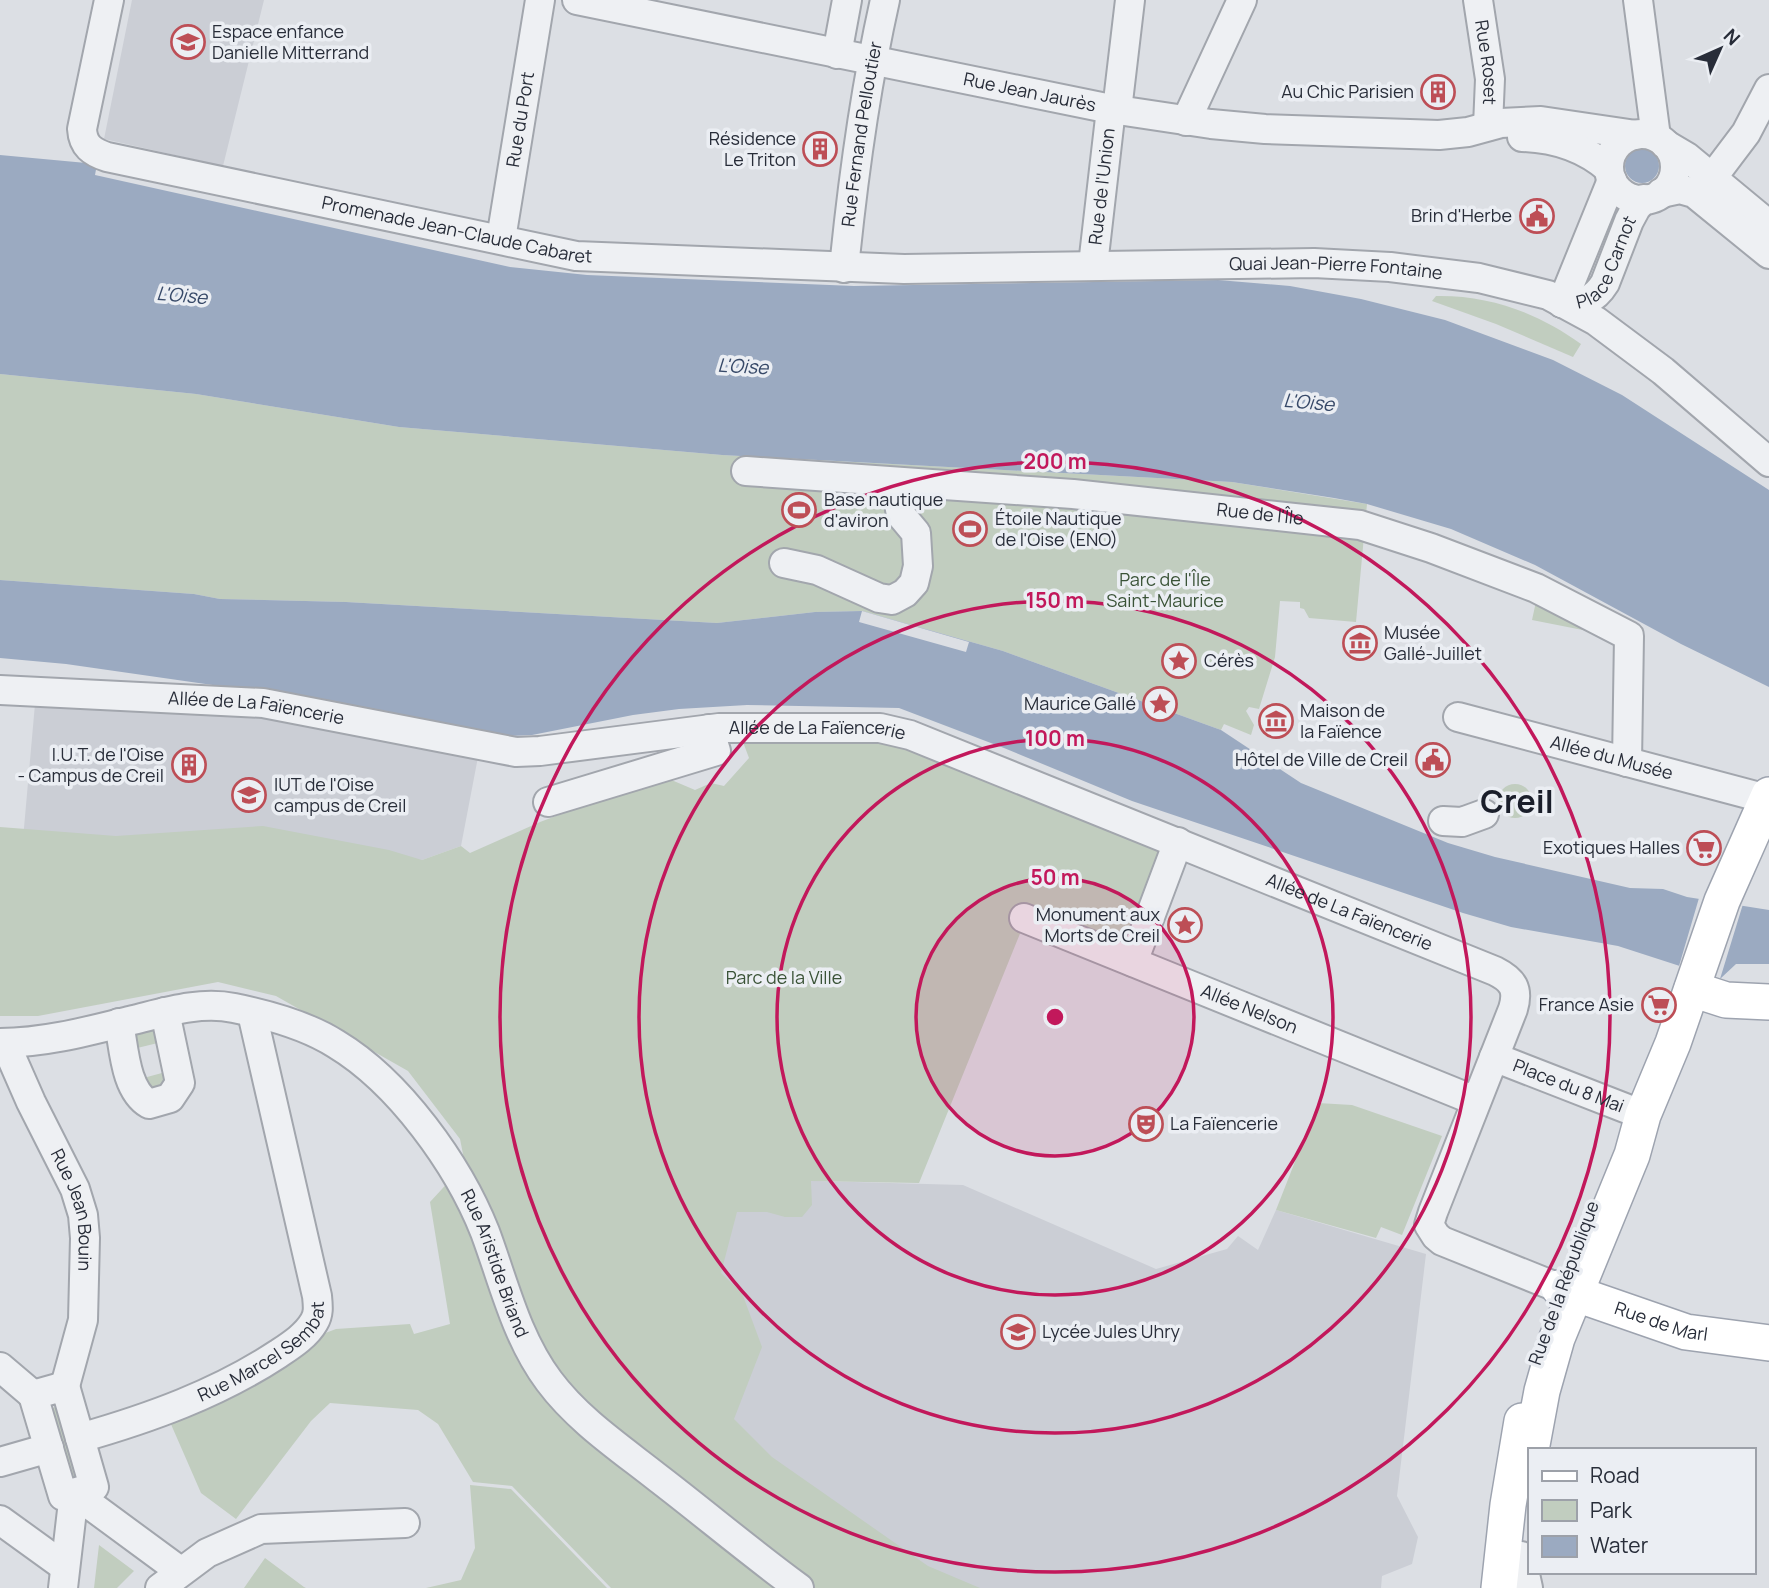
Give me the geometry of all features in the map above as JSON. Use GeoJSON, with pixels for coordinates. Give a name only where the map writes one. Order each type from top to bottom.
{"type":"FeatureCollection","features":[{"type":"Feature","properties":{"kind":"main road","name":"Rue de la République"},"geometry":{"type":"LineString","coordinates":[[1499,1588],[1508,1505],[1530,1376],[1567,1291],[1612,1157],[1623,1137],[1643,1115],[1673,1043],[1722,901],[1768,797]]}},
{"type":"Feature","properties":{"kind":"main road"},"geometry":{"type":"LineString","coordinates":[[1694,980],[1726,1000],[1769,1002]]}},
{"type":"Feature","properties":{"kind":"main road","name":"Rue de la République"},"geometry":{"type":"LineString","coordinates":[[1531,1448],[1567,1291]]}},
{"type":"Feature","properties":{"kind":"main road","name":"Rue de Marl"},"geometry":{"type":"LineString","coordinates":[[1567,1291],[1686,1332],[1769,1343]]}},
{"type":"Feature","properties":{"kind":"main road"},"geometry":{"type":"LineString","coordinates":[[1523,1577],[1521,1533],[1528,1471]]}},
{"type":"Feature","properties":{"kind":"street","name":"Promenade Jean-Claude Cabaret"},"geometry":{"type":"LineString","coordinates":[[109,0],[82,129],[82,137],[89,149],[107,157],[576,256],[844,268]]}},
{"type":"Feature","properties":{"kind":"street","name":"Rue du Port"},"geometry":{"type":"LineString","coordinates":[[501,239],[540,0]]}},
{"type":"Feature","properties":{"kind":"street","name":"Rue Jean Jaurès"},"geometry":{"type":"LineString","coordinates":[[577,0],[667,9],[837,54],[1186,121],[1253,129],[1377,134],[1454,134],[1501,123],[1541,121],[1652,138]]}},
{"type":"Feature","properties":{"kind":"street"},"geometry":{"type":"LineString","coordinates":[[837,54],[847,0]]}},
{"type":"Feature","properties":{"kind":"street","name":"Rue Fernand Pelloutier"},"geometry":{"type":"LineString","coordinates":[[844,268],[850,196],[872,60],[885,0]]}},
{"type":"Feature","properties":{"kind":"street","name":"Rue de l'Union"},"geometry":{"type":"LineString","coordinates":[[1093,265],[1130,0]]}},
{"type":"Feature","properties":{"kind":"street"},"geometry":{"type":"LineString","coordinates":[[1186,121],[1242,0]]}},
{"type":"Feature","properties":{"kind":"street","name":"Rue Roset"},"geometry":{"type":"LineString","coordinates":[[1478,0],[1490,79],[1488,127]]}},
{"type":"Feature","properties":{"kind":"street"},"geometry":{"type":"LineString","coordinates":[[1638,0],[1652,138],[1673,156],[1674,163],[1674,174],[1658,192]]}},
{"type":"Feature","properties":{"kind":"street"},"geometry":{"type":"LineString","coordinates":[[1712,178],[1746,133],[1769,89]]}},
{"type":"Feature","properties":{"kind":"street","name":"Rue Jean Jaurès"},"geometry":{"type":"LineString","coordinates":[[1488,127],[1502,136],[1540,138],[1567,145],[1593,156],[1611,174]]}},
{"type":"Feature","properties":{"kind":"street"},"geometry":{"type":"LineString","coordinates":[[1769,225],[1682,154],[1652,138],[1625,138],[1610,158],[1611,174],[1625,194],[1680,189],[1694,193],[1769,254]]}},
{"type":"Feature","properties":{"kind":"street","name":"Place Carnot"},"geometry":{"type":"LineString","coordinates":[[1611,174],[1562,303],[1587,301],[1600,291],[1633,212],[1658,192]]}},
{"type":"Feature","properties":{"kind":"street"},"geometry":{"type":"LineString","coordinates":[[1658,192],[1688,175],[1712,178]]}},
{"type":"Feature","properties":{"kind":"street","name":"Quai Jean-Pierre Fontaine"},"geometry":{"type":"LineString","coordinates":[[844,268],[1296,263],[1390,267],[1510,284],[1548,295],[1596,321],[1637,351],[1769,462]]}},
{"type":"Feature","properties":{"kind":"street","name":"Rue de l'Île"},"geometry":{"type":"LineString","coordinates":[[746,471],[1073,494],[1360,525],[1431,548],[1536,588],[1629,636],[1627,762]]}},
{"type":"Feature","properties":{"kind":"street"},"geometry":{"type":"LineString","coordinates":[[784,563],[817,570],[880,598],[892,600],[905,593],[914,583],[918,566],[916,533],[901,515],[895,482]]}},
{"type":"Feature","properties":{"kind":"street","name":"Allée de La Faïencerie"},"geometry":{"type":"LineString","coordinates":[[0,690],[263,704],[516,752],[867,728],[901,732],[1504,975],[1515,986],[1516,1000],[1429,1225],[1442,1241],[1567,1291]]}},
{"type":"Feature","properties":{"kind":"street","name":"Allée du Musée"},"geometry":{"type":"LineString","coordinates":[[1458,717],[1768,797]]}},
{"type":"Feature","properties":{"kind":"street"},"geometry":{"type":"LineString","coordinates":[[548,802],[712,740]]}},
{"type":"Feature","properties":{"kind":"street"},"geometry":{"type":"LineString","coordinates":[[1443,821],[1462,822],[1484,814]]}},
{"type":"Feature","properties":{"kind":"street"},"geometry":{"type":"LineString","coordinates":[[1133,962],[1178,842]]}},
{"type":"Feature","properties":{"kind":"street","name":"Allée Nelson"},"geometry":{"type":"LineString","coordinates":[[1024,918],[1476,1101]]}},
{"type":"Feature","properties":{"kind":"street","name":"Rue Aristide Briand"},"geometry":{"type":"LineString","coordinates":[[3,1043],[42,1041],[165,1012],[210,1006],[252,1013],[304,1028],[333,1042],[355,1057],[376,1075],[421,1124],[451,1164],[479,1217],[524,1338],[537,1364],[557,1391],[595,1428],[799,1588]]}},
{"type":"Feature","properties":{"kind":"street"},"geometry":{"type":"LineString","coordinates":[[119,1023],[132,1085],[149,1104],[170,1098],[180,1083],[165,1012]]}},
{"type":"Feature","properties":{"kind":"street","name":"Rue Marcel Sembat"},"geometry":{"type":"LineString","coordinates":[[80,1438],[159,1413],[220,1387],[289,1346],[315,1321],[318,1313],[317,1296],[252,1013]]}},
{"type":"Feature","properties":{"kind":"street","name":"Rue Jean Bouin"},"geometry":{"type":"LineString","coordinates":[[3,1043],[75,1189],[83,1215],[83,1320],[65,1386]]}},
{"type":"Feature","properties":{"kind":"street","name":"Place du 8 Mai"},"geometry":{"type":"LineString","coordinates":[[1494,1056],[1643,1115]]}},
{"type":"Feature","properties":{"kind":"street"},"geometry":{"type":"LineString","coordinates":[[0,1367],[33,1395],[63,1496],[94,1487],[65,1386],[33,1395]]}},
{"type":"Feature","properties":{"kind":"street"},"geometry":{"type":"LineString","coordinates":[[0,1462],[49,1448]]}},
{"type":"Feature","properties":{"kind":"street"},"geometry":{"type":"LineString","coordinates":[[64,1577],[74,1493]]}},
{"type":"Feature","properties":{"kind":"street"},"geometry":{"type":"LineString","coordinates":[[74,1493],[170,1579],[207,1553],[261,1529],[405,1523]]}},
{"type":"Feature","properties":{"kind":"street"},"geometry":{"type":"LineString","coordinates":[[0,1520],[64,1577]]}},
{"type":"Feature","properties":{"kind":"shaded area","name":"Espace enfance Danielle Mitterrand"},"geometry":{"type":"Polygon","coordinates":[[[132,0],[264,0],[223,166],[104,139],[132,0]]]}},
{"type":"Feature","properties":{"kind":"shaded area","name":"IUT de l'Oise campus de Creil"},"geometry":{"type":"Polygon","coordinates":[[[35,704],[258,715],[478,757],[461,846],[422,860],[23,839],[35,704]]]}},
{"type":"Feature","properties":{"kind":"shaded area","name":"Lycée Jules Uhry"},"geometry":{"type":"Polygon","coordinates":[[[703,1178],[963,1185],[1156,1269],[1227,1249],[1238,1236],[1258,1250],[1276,1210],[1426,1254],[1397,1496],[1418,1537],[1412,1564],[1382,1576],[1381,1588],[827,1588],[655,1452],[703,1178]]]}},
{"type":"Feature","properties":{"kind":"green space"},"geometry":{"type":"Polygon","coordinates":[[[1436,296],[1475,299],[1513,308],[1548,323],[1581,344],[1573,357],[1496,324],[1432,301],[1436,296]]]}},
{"type":"Feature","properties":{"kind":"green space","name":"Parc de l'Île Saint-Maurice"},"geometry":{"type":"Polygon","coordinates":[[[0,374],[196,394],[399,427],[722,455],[1232,482],[1367,504],[1356,622],[1309,618],[1304,609],[1300,608],[1300,602],[1280,601],[1275,657],[1259,709],[1249,707],[1246,711],[1254,725],[1251,735],[1224,724],[1221,730],[1003,651],[862,611],[815,612],[717,623],[346,602],[220,599],[194,594],[0,580],[0,374]]]}},
{"type":"Feature","properties":{"kind":"green space"},"geometry":{"type":"Polygon","coordinates":[[[1537,597],[1608,635],[1532,620],[1537,597]]]}},
{"type":"Feature","properties":{"kind":"green space","name":"Parc de la Ville"},"geometry":{"type":"Polygon","coordinates":[[[879,741],[935,754],[1165,849],[1127,950],[1030,909],[919,1183],[811,1181],[812,1205],[802,1217],[785,1217],[767,1212],[737,1212],[721,1273],[742,1293],[762,1347],[734,1419],[772,1457],[928,1566],[980,1588],[611,1588],[512,1486],[473,1482],[438,1424],[418,1410],[330,1403],[311,1421],[236,1519],[201,1493],[170,1422],[320,1335],[336,1329],[410,1324],[414,1334],[450,1324],[430,1202],[465,1164],[460,1139],[408,1071],[276,996],[218,982],[38,1016],[0,1016],[0,827],[116,836],[263,826],[389,850],[422,860],[461,846],[470,853],[540,822],[662,776],[695,790],[711,783],[724,786],[749,758],[743,742],[879,741]]]}},
{"type":"Feature","properties":{"kind":"green space"},"geometry":{"type":"Polygon","coordinates":[[[1515,784],[1527,789],[1532,801],[1527,813],[1515,818],[1503,813],[1498,801],[1503,789],[1515,784]]]}},
{"type":"Feature","properties":{"kind":"green space"},"geometry":{"type":"Polygon","coordinates":[[[144,1027],[156,1030],[166,1041],[129,1050],[133,1033],[144,1027]]]}},
{"type":"Feature","properties":{"kind":"green space"},"geometry":{"type":"Polygon","coordinates":[[[173,1070],[156,1094],[136,1080],[173,1070]]]}},
{"type":"Feature","properties":{"kind":"green space"},"geometry":{"type":"Polygon","coordinates":[[[1318,1103],[1352,1105],[1442,1136],[1402,1235],[1381,1227],[1376,1238],[1276,1210],[1318,1103]]]}},
{"type":"Feature","properties":{"kind":"green space"},"geometry":{"type":"Polygon","coordinates":[[[59,1407],[84,1475],[71,1481],[50,1410],[59,1407]]]}},
{"type":"Feature","properties":{"kind":"green space"},"geometry":{"type":"Polygon","coordinates":[[[470,1485],[511,1489],[607,1588],[426,1588],[461,1580],[475,1548],[470,1485]]]}},
{"type":"Feature","properties":{"kind":"green space"},"geometry":{"type":"Polygon","coordinates":[[[99,1545],[134,1571],[117,1588],[94,1588],[99,1545]]]}},
{"type":"Feature","properties":{"kind":"green space"},"geometry":{"type":"Polygon","coordinates":[[[265,1558],[304,1587],[306,1588],[244,1588],[265,1558]]]}},
{"type":"Feature","properties":{"kind":"water"},"geometry":{"type":"Polygon","coordinates":[[[1642,149],[1654,154],[1659,166],[1654,178],[1642,183],[1630,178],[1625,166],[1630,154],[1642,149]]]}},
{"type":"Feature","properties":{"kind":"water","name":"L'Oise"},"geometry":{"type":"Polygon","coordinates":[[[0,155],[97,164],[95,175],[510,267],[587,275],[854,286],[1218,280],[1290,286],[1361,299],[1445,320],[1553,360],[1622,395],[1769,490],[1769,687],[1681,644],[1535,565],[1451,529],[1367,504],[1334,498],[1232,482],[722,455],[399,427],[196,394],[0,374],[0,155]]]}},
{"type":"Feature","properties":{"kind":"water"},"geometry":{"type":"Polygon","coordinates":[[[0,580],[194,594],[220,599],[346,602],[717,623],[815,612],[862,611],[1003,651],[1221,730],[1301,783],[1448,843],[1495,857],[1630,888],[1663,889],[1687,897],[1769,910],[1769,964],[1736,964],[1720,979],[1618,946],[1511,927],[1463,913],[1132,801],[899,708],[747,705],[679,709],[633,715],[532,735],[509,736],[275,694],[66,664],[0,658],[0,580]]]}},
{"type":"Feature","properties":{"kind":"pier"},"geometry":{"type":"Polygon","coordinates":[[[862,611],[969,642],[966,652],[859,622],[862,611]]]}},
{"type":"Feature","properties":{"kind":"pier"},"geometry":{"type":"Polygon","coordinates":[[[1699,898],[1743,904],[1720,979],[1679,966],[1699,898]]]}},
{"type":"Feature","properties":{"kind":"place","name":"Espace enfance Danielle Mitterrand"},"geometry":{"type":"Point","coordinates":[188,42]}},
{"type":"Feature","properties":{"kind":"place","name":"Au Chic Parisien"},"geometry":{"type":"Point","coordinates":[1438,92]}},
{"type":"Feature","properties":{"kind":"place","name":"Résidence Le Triton"},"geometry":{"type":"Point","coordinates":[820,149]}},
{"type":"Feature","properties":{"kind":"place","name":"Brin d'Herbe"},"geometry":{"type":"Point","coordinates":[1537,216]}},
{"type":"Feature","properties":{"kind":"place","name":"Base nautique d'aviron"},"geometry":{"type":"Point","coordinates":[799,510]}},
{"type":"Feature","properties":{"kind":"place","name":"Étoile Nautique de l'Oise (ENO)"},"geometry":{"type":"Point","coordinates":[970,529]}},
{"type":"Feature","properties":{"kind":"place","name":"Musée Gallé-Juillet"},"geometry":{"type":"Point","coordinates":[1360,643]}},
{"type":"Feature","properties":{"kind":"place","name":"Cérès"},"geometry":{"type":"Point","coordinates":[1179,661]}},
{"type":"Feature","properties":{"kind":"place","name":"Maurice Gallé"},"geometry":{"type":"Point","coordinates":[1160,704]}},
{"type":"Feature","properties":{"kind":"place","name":"Maison de la Faïence"},"geometry":{"type":"Point","coordinates":[1276,721]}},
{"type":"Feature","properties":{"kind":"place","name":"Hôtel de Ville de Creil"},"geometry":{"type":"Point","coordinates":[1433,760]}},
{"type":"Feature","properties":{"kind":"place","name":"I.U.T. de l'Oise - Campus de Creil"},"geometry":{"type":"Point","coordinates":[189,765]}},
{"type":"Feature","properties":{"kind":"place","name":"IUT de l'Oise campus de Creil"},"geometry":{"type":"Point","coordinates":[249,795]}},
{"type":"Feature","properties":{"kind":"place","name":"Exotiques Halles"},"geometry":{"type":"Point","coordinates":[1704,848]}},
{"type":"Feature","properties":{"kind":"place","name":"Monument aux Morts de Creil"},"geometry":{"type":"Point","coordinates":[1185,925]}},
{"type":"Feature","properties":{"kind":"place","name":"France Asie"},"geometry":{"type":"Point","coordinates":[1659,1005]}},
{"type":"Feature","properties":{"kind":"place","name":"La Faïencerie"},"geometry":{"type":"Point","coordinates":[1146,1124]}},
{"type":"Feature","properties":{"kind":"place","name":"Lycée Jules Uhry"},"geometry":{"type":"Point","coordinates":[1018,1332]}},
{"type":"Feature","properties":{"kind":"district","name":"Creil"},"geometry":{"type":"Point","coordinates":[1517,802]}}]}
